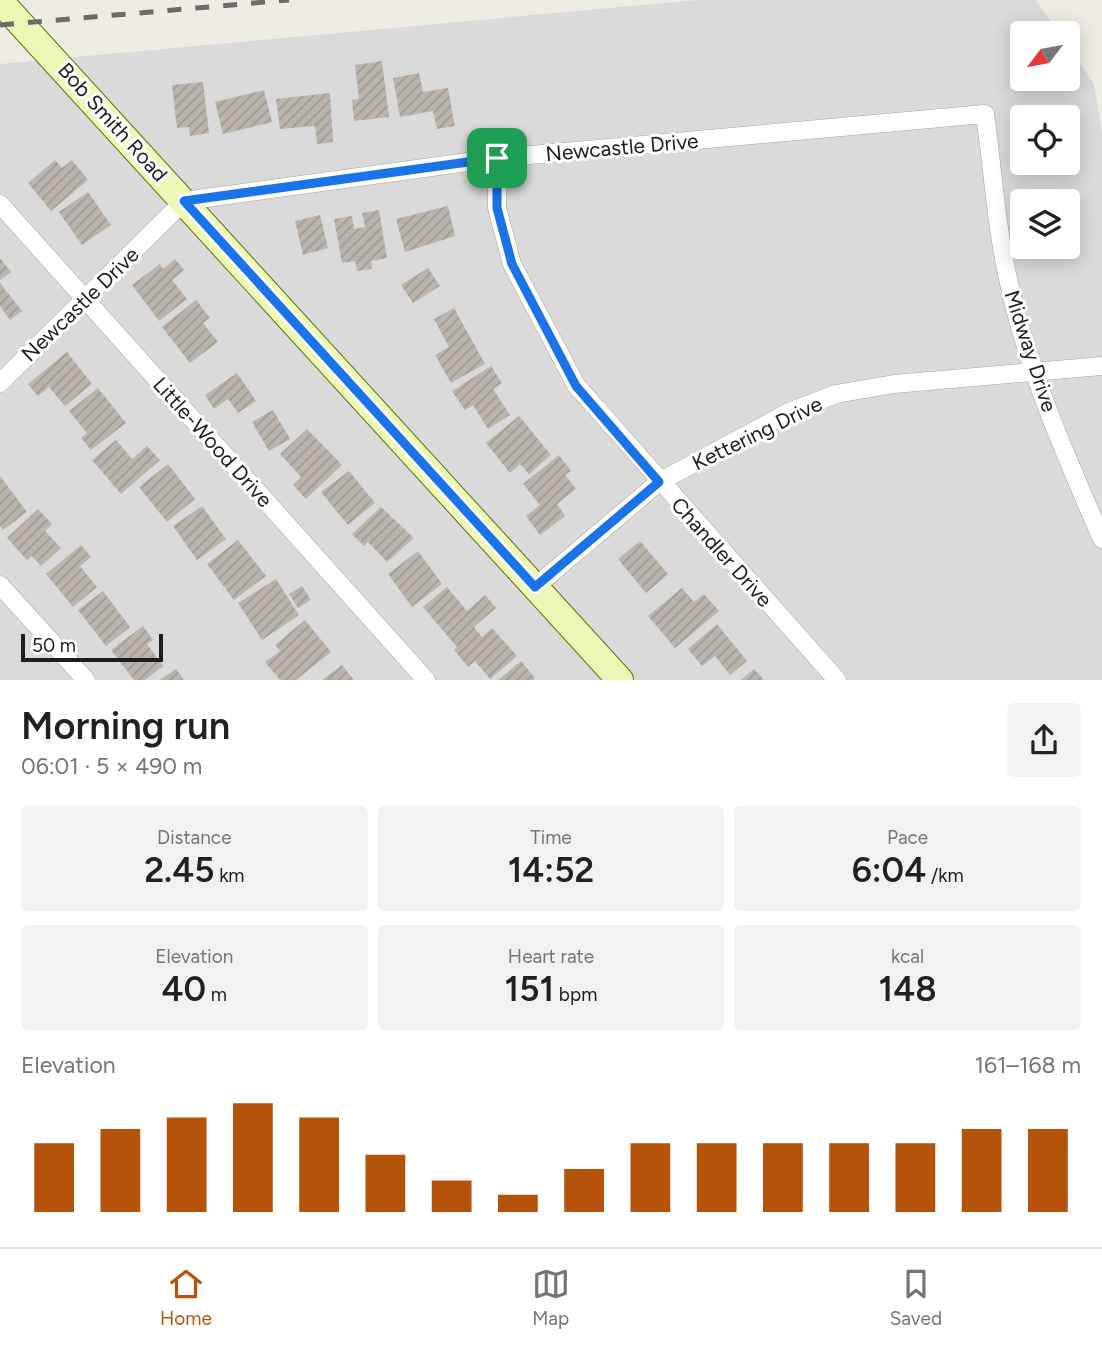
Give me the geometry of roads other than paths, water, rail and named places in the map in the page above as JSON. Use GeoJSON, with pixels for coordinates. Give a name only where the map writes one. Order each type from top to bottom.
{"type":"FeatureCollection","features":[{"type":"Feature","properties":{"kind":"street","name":"Bob Smith Road"},"geometry":{"type":"LineString","coordinates":[[0,1],[620,680]]}},
{"type":"Feature","properties":{"kind":"street","name":"Newcastle Drive"},"geometry":{"type":"LineString","coordinates":[[0,383],[184,201],[497,158],[985,114]]}},
{"type":"Feature","properties":{"kind":"street","name":"Midway Drive"},"geometry":{"type":"LineString","coordinates":[[985,114],[1005,264],[1036,371],[1102,539]]}},
{"type":"Feature","properties":{"kind":"street","name":"Chandler Drive"},"geometry":{"type":"LineString","coordinates":[[497,158],[497,208],[512,264],[576,386],[837,680]]}},
{"type":"Feature","properties":{"kind":"street","name":"Little-Wood Drive"},"geometry":{"type":"LineString","coordinates":[[0,204],[426,680]]}},
{"type":"Feature","properties":{"kind":"street","name":"Kettering Drive"},"geometry":{"type":"LineString","coordinates":[[535,587],[659,482],[789,412],[836,394],[894,384],[1102,366]]}},
{"type":"Feature","properties":{"kind":"street"},"geometry":{"type":"LineString","coordinates":[[0,586],[86,680]]}},
{"type":"Feature","properties":{"kind":"railway"},"geometry":{"type":"LineString","coordinates":[[0,25],[289,0]]}}]}
